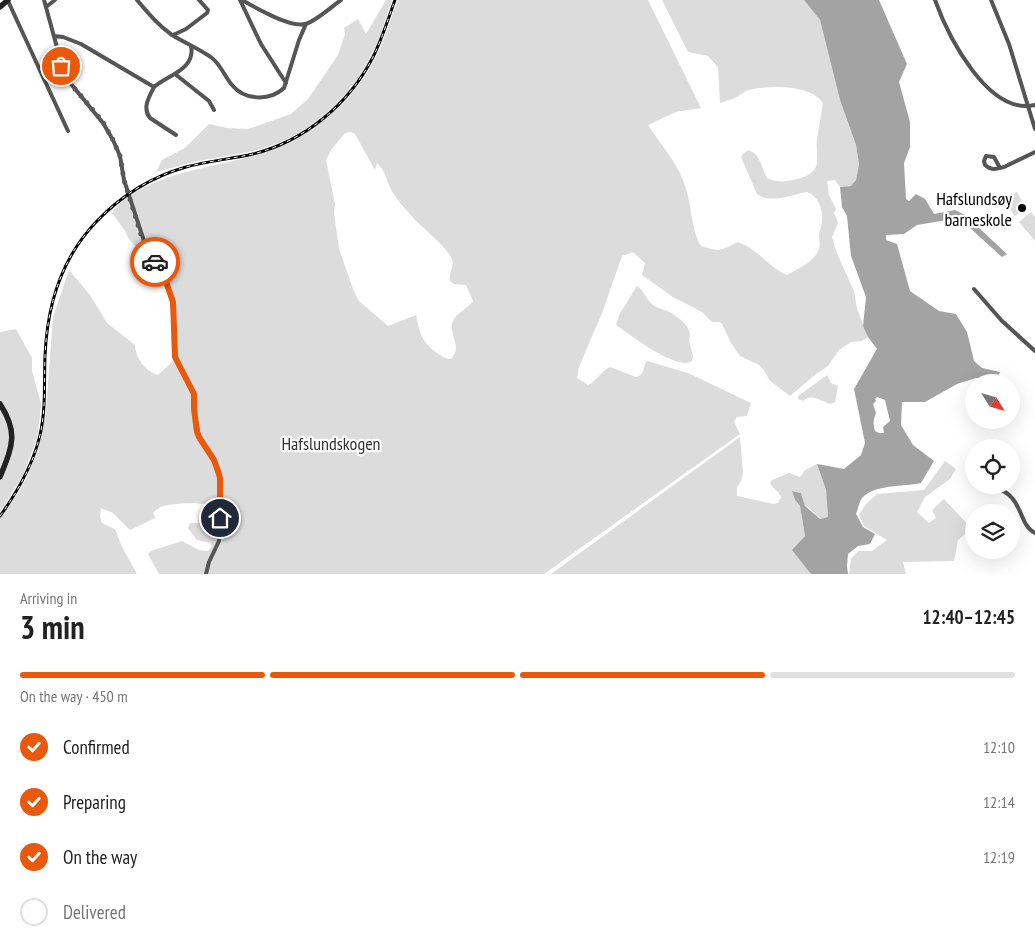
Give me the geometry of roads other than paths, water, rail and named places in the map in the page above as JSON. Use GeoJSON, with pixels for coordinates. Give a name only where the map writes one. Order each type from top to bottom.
{"type":"FeatureCollection","features":[{"type":"Feature","properties":{"kind":"street"},"geometry":{"type":"LineString","coordinates":[[0,7],[8,0],[68,131]]}},
{"type":"Feature","properties":{"kind":"street"},"geometry":{"type":"LineString","coordinates":[[44,0],[60,62],[66,76],[103,122],[113,140],[120,156],[124,180],[144,244],[165,279],[171,295],[174,315],[175,357],[194,394],[194,409],[199,437],[214,460],[220,478],[219,542],[209,562],[206,574]]}},
{"type":"Feature","properties":{"kind":"street"},"geometry":{"type":"LineString","coordinates":[[46,8],[55,0]]}},
{"type":"Feature","properties":{"kind":"street"},"geometry":{"type":"LineString","coordinates":[[137,0],[156,22],[173,36],[212,58],[234,88],[243,94],[258,98],[270,96],[281,91],[287,83],[298,40],[306,24]]}},
{"type":"Feature","properties":{"kind":"street"},"geometry":{"type":"LineString","coordinates":[[173,36],[207,14],[208,10],[199,0]]}},
{"type":"Feature","properties":{"kind":"street"},"geometry":{"type":"LineString","coordinates":[[241,0],[299,25],[306,24],[341,0]]}},
{"type":"Feature","properties":{"kind":"street"},"geometry":{"type":"LineString","coordinates":[[241,0],[261,44],[287,83]]}},
{"type":"Feature","properties":{"kind":"street"},"geometry":{"type":"LineString","coordinates":[[935,0],[948,33],[974,73],[1003,99],[1016,106],[1028,107],[1035,105]]}},
{"type":"Feature","properties":{"kind":"street"},"geometry":{"type":"LineString","coordinates":[[991,0],[1009,44],[1035,129]]}},
{"type":"Feature","properties":{"kind":"street"},"geometry":{"type":"LineString","coordinates":[[54,36],[63,37],[81,44],[154,86]]}},
{"type":"Feature","properties":{"kind":"street"},"geometry":{"type":"LineString","coordinates":[[176,135],[156,123],[147,114],[146,104],[154,86],[181,71],[191,57],[191,46]]}},
{"type":"Feature","properties":{"kind":"street"},"geometry":{"type":"LineString","coordinates":[[176,74],[209,101],[214,110]]}},
{"type":"Feature","properties":{"kind":"street"},"geometry":{"type":"LineString","coordinates":[[1000,168],[1035,152]]}},
{"type":"Feature","properties":{"kind":"street"},"geometry":{"type":"LineString","coordinates":[[974,289],[1002,321],[1035,351]]}},
{"type":"Feature","properties":{"kind":"street"},"geometry":{"type":"LineString","coordinates":[[0,404],[10,422],[12,431],[10,448],[0,477]]}},
{"type":"Feature","properties":{"kind":"street"},"geometry":{"type":"LineString","coordinates":[[1007,494],[1021,510],[1026,526],[1035,533]]}},
{"type":"Feature","properties":{"kind":"railway"},"geometry":{"type":"LineString","coordinates":[[0,516],[24,477],[37,446],[43,415],[46,337],[53,301],[65,267],[85,235],[97,221],[127,195],[161,176],[186,167],[253,154],[272,148],[290,140],[324,118],[338,105],[363,74],[373,57],[395,0]]}},
{"type":"Feature","properties":{"kind":"place","name":"Hafslundsøy barneskole"},"geometry":{"type":"Point","coordinates":[1022,208]}},
{"type":"Feature","properties":{"kind":"park label","name":"Hafslundskogen"},"geometry":{"type":"Point","coordinates":[331,443]}}]}
